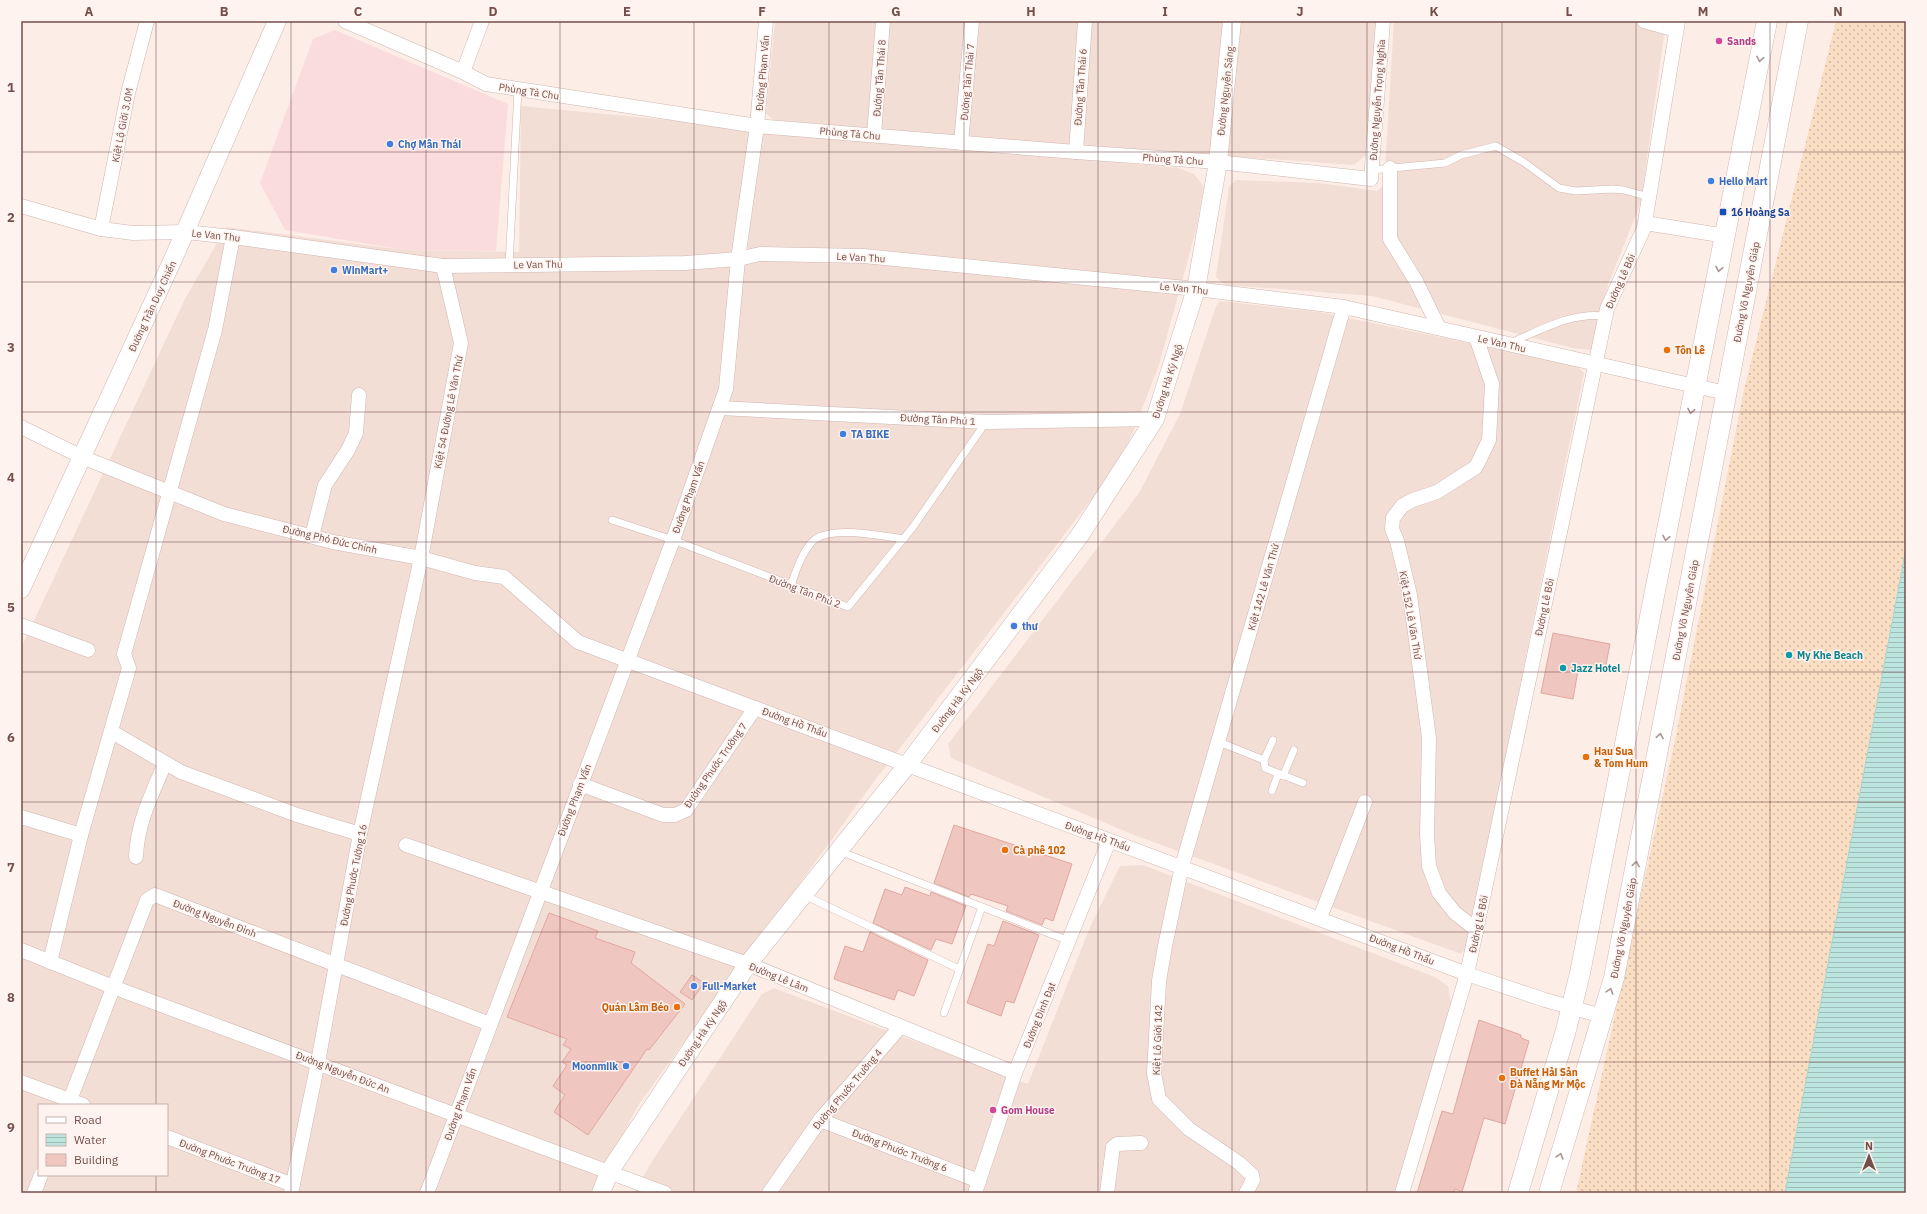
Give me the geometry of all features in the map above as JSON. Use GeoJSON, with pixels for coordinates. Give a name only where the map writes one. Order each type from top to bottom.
{"type":"FeatureCollection","features":[{"type":"Feature","properties":{"kind":"main road"},"geometry":{"type":"LineString","coordinates":[[1518,1193],[1566,1030],[1580,973],[1726,236],[1767,21]]}},
{"type":"Feature","properties":{"kind":"main road","name":"Đường Võ Nguyên Giáp"},"geometry":{"type":"LineString","coordinates":[[1549,1193],[1614,978],[1798,21]]}},
{"type":"Feature","properties":{"kind":"street","name":"Kiệt Lộ Giời 3.0M"},"geometry":{"type":"LineString","coordinates":[[101,229],[128,93],[147,21]]}},
{"type":"Feature","properties":{"kind":"street","name":"Đường Trần Duy Chiến"},"geometry":{"type":"LineString","coordinates":[[21,589],[185,232],[277,21]]}},
{"type":"Feature","properties":{"kind":"street","name":"Phùng Tả Chu"},"geometry":{"type":"LineString","coordinates":[[344,21],[463,72],[486,84],[757,126],[1372,174]]}},
{"type":"Feature","properties":{"kind":"street"},"geometry":{"type":"LineString","coordinates":[[463,72],[482,21]]}},
{"type":"Feature","properties":{"kind":"street","name":"Đường Phạm Vấn"},"geometry":{"type":"LineString","coordinates":[[427,1193],[539,892],[673,540],[720,408],[729,369],[738,260],[757,126],[766,21]]}},
{"type":"Feature","properties":{"kind":"street","name":"Đường Tân Thái 8"},"geometry":{"type":"LineString","coordinates":[[874,135],[883,21]]}},
{"type":"Feature","properties":{"kind":"street","name":"Đường Tân Thái 7"},"geometry":{"type":"LineString","coordinates":[[961,143],[972,21]]}},
{"type":"Feature","properties":{"kind":"street","name":"Đường Tân Thái 6"},"geometry":{"type":"LineString","coordinates":[[1076,152],[1085,21]]}},
{"type":"Feature","properties":{"kind":"street","name":"Đường Nguyễn Sáng"},"geometry":{"type":"LineString","coordinates":[[1218,162],[1232,21]]}},
{"type":"Feature","properties":{"kind":"street","name":"Đường Nguyễn Trọng Nghĩa"},"geometry":{"type":"LineString","coordinates":[[1372,174],[1383,21]]}},
{"type":"Feature","properties":{"kind":"street"},"geometry":{"type":"LineString","coordinates":[[1644,21],[1677,25]]}},
{"type":"Feature","properties":{"kind":"street","name":"Đường Lê Bôi"},"geometry":{"type":"LineString","coordinates":[[1402,1193],[1467,974],[1605,316],[1645,223],[1677,25]]}},
{"type":"Feature","properties":{"kind":"street","name":"Đường Hà Kỳ Ngộ"},"geometry":{"type":"LineString","coordinates":[[601,1193],[609,1172],[748,964],[908,764],[1080,535],[1155,419],[1196,289],[1218,162]]}},
{"type":"Feature","properties":{"kind":"street"},"geometry":{"type":"LineString","coordinates":[[1390,168],[1390,239],[1416,281],[1439,328]]}},
{"type":"Feature","properties":{"kind":"street","name":"Le Van Thu"},"geometry":{"type":"LineString","coordinates":[[21,206],[101,229],[133,233],[185,232],[233,237],[443,266],[685,263],[738,260],[760,254],[864,256],[1196,289],[1344,307],[1726,393]]}},
{"type":"Feature","properties":{"kind":"street"},"geometry":{"type":"LineString","coordinates":[[1645,223],[1726,236]]}},
{"type":"Feature","properties":{"kind":"street"},"geometry":{"type":"LineString","coordinates":[[50,962],[81,835],[112,732],[129,668],[124,654],[215,330],[233,237]]}},
{"type":"Feature","properties":{"kind":"street","name":"Kiệt 54 Đường Lê Văn Thứ"},"geometry":{"type":"LineString","coordinates":[[421,558],[461,343],[443,266]]}},
{"type":"Feature","properties":{"kind":"street","name":"Kiệt 142 Lê Văn Thứ"},"geometry":{"type":"LineString","coordinates":[[1182,866],[1344,307]]}},
{"type":"Feature","properties":{"kind":"street","name":"Kiệt 152 Lê Văn Thứ"},"geometry":{"type":"LineString","coordinates":[[1476,337],[1492,384],[1489,440],[1476,467],[1437,492],[1413,500],[1402,506],[1393,518],[1392,529],[1397,541],[1410,595],[1429,738],[1427,835],[1430,866],[1439,893],[1455,913],[1477,930]]}},
{"type":"Feature","properties":{"kind":"street"},"geometry":{"type":"LineString","coordinates":[[312,536],[325,485],[348,450],[356,433],[359,395]]}},
{"type":"Feature","properties":{"kind":"street","name":"Đường Tân Phú 1"},"geometry":{"type":"LineString","coordinates":[[720,408],[986,422],[1155,419]]}},
{"type":"Feature","properties":{"kind":"street","name":"Đường Phó Đức Chính"},"geometry":{"type":"LineString","coordinates":[[21,427],[82,457],[224,514],[312,536],[421,558],[475,573],[504,577],[578,642],[627,660]]}},
{"type":"Feature","properties":{"kind":"street","name":"Đường Phước Tường 16"},"geometry":{"type":"LineString","coordinates":[[292,1189],[318,1062],[360,834],[421,558]]}},
{"type":"Feature","properties":{"kind":"street"},"geometry":{"type":"LineString","coordinates":[[21,625],[88,650]]}},
{"type":"Feature","properties":{"kind":"street","name":"Đường Hồ Thấu"},"geometry":{"type":"LineString","coordinates":[[627,660],[908,764],[1109,841],[1182,866],[1467,974],[1571,1008],[1602,1016]]}},
{"type":"Feature","properties":{"kind":"street","name":"Đường Phước Trường 7"},"geometry":{"type":"LineString","coordinates":[[580,784],[663,815],[675,814],[686,810],[755,708]]}},
{"type":"Feature","properties":{"kind":"street"},"geometry":{"type":"LineString","coordinates":[[112,732],[181,772],[282,810],[360,834]]}},
{"type":"Feature","properties":{"kind":"street"},"geometry":{"type":"LineString","coordinates":[[136,857],[137,838],[142,817],[166,763]]}},
{"type":"Feature","properties":{"kind":"street"},"geometry":{"type":"LineString","coordinates":[[1320,918],[1365,802]]}},
{"type":"Feature","properties":{"kind":"street"},"geometry":{"type":"LineString","coordinates":[[21,817],[81,835]]}},
{"type":"Feature","properties":{"kind":"street","name":"Đường Đinh Đạt"},"geometry":{"type":"LineString","coordinates":[[977,1187],[1015,1073],[1109,841]]}},
{"type":"Feature","properties":{"kind":"street","name":"Đường Lê Lâm"},"geometry":{"type":"LineString","coordinates":[[406,845],[748,964],[1015,1073]]}},
{"type":"Feature","properties":{"kind":"street","name":"Kiệt Lộ Giời 142"},"geometry":{"type":"LineString","coordinates":[[1182,866],[1159,981],[1154,1073],[1159,1099],[1189,1129],[1239,1163],[1252,1175],[1253,1180],[1246,1193]]}},
{"type":"Feature","properties":{"kind":"street","name":"Đường Nguyễn Đình"},"geometry":{"type":"LineString","coordinates":[[69,1102],[146,900],[155,895],[490,1024]]}},
{"type":"Feature","properties":{"kind":"street","name":"Đường Nguyễn Đức An"},"geometry":{"type":"LineString","coordinates":[[21,950],[113,987],[318,1062],[665,1193]]}},
{"type":"Feature","properties":{"kind":"street","name":"Đường Phước Trường 4"},"geometry":{"type":"LineString","coordinates":[[769,1193],[820,1120],[900,1027]]}},
{"type":"Feature","properties":{"kind":"street"},"geometry":{"type":"LineString","coordinates":[[21,1082],[69,1102]]}},
{"type":"Feature","properties":{"kind":"street","name":"Đường Phước Trường 6"},"geometry":{"type":"LineString","coordinates":[[820,1120],[977,1187]]}},
{"type":"Feature","properties":{"kind":"street","name":"Đường Phước Trường 17"},"geometry":{"type":"LineString","coordinates":[[168,1137],[292,1189]]}},
{"type":"Feature","properties":{"kind":"street"},"geometry":{"type":"LineString","coordinates":[[1107,1193],[1113,1147],[1117,1144],[1141,1143]]}},
{"type":"Feature","properties":{"kind":"street"},"geometry":{"type":"LineString","coordinates":[[34,1193],[41,1176]]}},
{"type":"Feature","properties":{"kind":"lane"},"geometry":{"type":"LineString","coordinates":[[508,265],[518,89]]}},
{"type":"Feature","properties":{"kind":"lane"},"geometry":{"type":"LineString","coordinates":[[1372,174],[1390,168],[1445,163],[1461,156],[1496,146],[1525,163],[1559,188],[1576,191],[1612,189],[1624,190],[1650,197]]}},
{"type":"Feature","properties":{"kind":"lane"},"geometry":{"type":"LineString","coordinates":[[1506,344],[1564,319],[1586,315],[1605,316]]}},
{"type":"Feature","properties":{"kind":"lane","name":"Đường Tân Phú 2"},"geometry":{"type":"LineString","coordinates":[[612,520],[673,540],[848,607],[904,539],[986,422]]}},
{"type":"Feature","properties":{"kind":"lane"},"geometry":{"type":"LineString","coordinates":[[791,585],[806,549],[818,537],[844,532],[904,539]]}},
{"type":"Feature","properties":{"kind":"lane"},"geometry":{"type":"LineString","coordinates":[[1273,740],[1264,760],[1265,768],[1303,783]]}},
{"type":"Feature","properties":{"kind":"lane"},"geometry":{"type":"LineString","coordinates":[[1219,742],[1264,760]]}},
{"type":"Feature","properties":{"kind":"lane"},"geometry":{"type":"LineString","coordinates":[[1272,791],[1294,750]]}},
{"type":"Feature","properties":{"kind":"lane"},"geometry":{"type":"LineString","coordinates":[[839,851],[1069,941]]}},
{"type":"Feature","properties":{"kind":"lane"},"geometry":{"type":"LineString","coordinates":[[804,895],[959,970]]}},
{"type":"Feature","properties":{"kind":"lane"},"geometry":{"type":"LineString","coordinates":[[944,1013],[982,907]]}},
{"type":"Feature","properties":{"kind":"shaded area"},"geometry":{"type":"Polygon","coordinates":[[[775,21],[1376,21],[1366,155],[1354,165],[1040,143],[773,120],[766,113],[775,21]]]}},
{"type":"Feature","properties":{"kind":"shaded area"},"geometry":{"type":"Polygon","coordinates":[[[1394,21],[1666,21],[1641,202],[1608,285],[1595,342],[1591,350],[1572,348],[1372,296],[1225,285],[1216,277],[1229,187],[1236,180],[1319,183],[1377,191],[1384,185],[1394,21]]]}},
{"type":"Feature","properties":{"kind":"shaded area","name":"Chợ Mân Thái"},"geometry":{"type":"Polygon","coordinates":[[[335,30],[508,104],[496,251],[404,250],[285,230],[260,183],[313,39],[335,30]]]}},
{"type":"Feature","properties":{"kind":"shaded area"},"geometry":{"type":"Polygon","coordinates":[[[521,106],[1178,168],[1194,174],[1204,187],[1196,230],[1159,365],[1132,435],[1108,478],[873,783],[639,1104],[592,1193],[21,1193],[21,648],[185,299],[226,227],[404,250],[519,252],[521,106]]]}},
{"type":"Feature","properties":{"kind":"shaded area"},"geometry":{"type":"Polygon","coordinates":[[[1220,301],[1319,312],[1576,365],[1584,373],[1466,948],[1461,954],[1134,835],[951,758],[948,744],[1139,493],[1180,414],[1216,306],[1220,301]]]}},
{"type":"Feature","properties":{"kind":"shaded area"},"geometry":{"type":"Polygon","coordinates":[[[1143,865],[1435,977],[1448,986],[1451,1002],[1395,1193],[634,1193],[654,1158],[762,994],[774,988],[1028,1084],[1090,927],[1120,866],[1143,865]]]}},
{"type":"Feature","properties":{"kind":"sand","name":"My Khe Beach"},"geometry":{"type":"Polygon","coordinates":[[[1836,21],[1906,21],[1906,548],[1785,1193],[1576,1193],[1675,740],[1744,390],[1836,21]]]}},
{"type":"Feature","properties":{"kind":"water"},"geometry":{"type":"Polygon","coordinates":[[[1906,548],[1906,1193],[1785,1193],[1906,548]]]}},
{"type":"Feature","properties":{"kind":"building","name":"Jazz Hotel"},"geometry":{"type":"Polygon","coordinates":[[[1553,633],[1610,644],[1605,670],[1579,665],[1573,699],[1541,693],[1553,633]]]}},
{"type":"Feature","properties":{"kind":"building"},"geometry":{"type":"Polygon","coordinates":[[[954,825],[1072,864],[1053,921],[1045,918],[1042,925],[1006,911],[1008,906],[971,894],[969,897],[934,883],[954,825]]]}},
{"type":"Feature","properties":{"kind":"building"},"geometry":{"type":"Polygon","coordinates":[[[905,887],[930,896],[931,892],[966,906],[952,944],[936,939],[931,950],[873,923],[885,889],[902,895],[905,887]]]}},
{"type":"Feature","properties":{"kind":"building"},"geometry":{"type":"Polygon","coordinates":[[[549,913],[598,931],[595,938],[635,952],[631,963],[685,1004],[649,1050],[647,1049],[588,1135],[554,1112],[565,1095],[553,1086],[567,1065],[562,1062],[571,1049],[563,1045],[567,1039],[507,1017],[549,913]]]}},
{"type":"Feature","properties":{"kind":"building"},"geometry":{"type":"Polygon","coordinates":[[[1003,921],[1039,935],[1014,1003],[1006,1001],[1001,1016],[967,1003],[988,944],[994,946],[1003,921]]]}},
{"type":"Feature","properties":{"kind":"building"},"geometry":{"type":"Polygon","coordinates":[[[870,932],[928,960],[914,996],[898,990],[894,1000],[834,979],[845,946],[863,952],[870,932]]]}},
{"type":"Feature","properties":{"kind":"building"},"geometry":{"type":"Polygon","coordinates":[[[692,975],[704,983],[692,1000],[680,992],[692,975]]]}},
{"type":"Feature","properties":{"kind":"building"},"geometry":{"type":"Polygon","coordinates":[[[1479,1020],[1521,1035],[1521,1038],[1529,1041],[1505,1124],[1484,1118],[1462,1192],[1455,1189],[1454,1193],[1417,1193],[1442,1111],[1453,1114],[1479,1020]]]}},
{"type":"Feature","properties":{"kind":"place","name":"Sands"},"geometry":{"type":"Point","coordinates":[1719,41]}},
{"type":"Feature","properties":{"kind":"place","name":"Chợ Mân Thái"},"geometry":{"type":"Point","coordinates":[390,144]}},
{"type":"Feature","properties":{"kind":"place","name":"Hello Mart"},"geometry":{"type":"Point","coordinates":[1711,181]}},
{"type":"Feature","properties":{"kind":"place","name":"16 Hoàng Sa"},"geometry":{"type":"Point","coordinates":[1723,212]}},
{"type":"Feature","properties":{"kind":"place","name":"WinMart+"},"geometry":{"type":"Point","coordinates":[334,270]}},
{"type":"Feature","properties":{"kind":"place","name":"Tôn Lê"},"geometry":{"type":"Point","coordinates":[1667,350]}},
{"type":"Feature","properties":{"kind":"place","name":"TA BIKE"},"geometry":{"type":"Point","coordinates":[843,434]}},
{"type":"Feature","properties":{"kind":"place","name":"thư"},"geometry":{"type":"Point","coordinates":[1014,626]}},
{"type":"Feature","properties":{"kind":"place","name":"My Khe Beach"},"geometry":{"type":"Point","coordinates":[1789,655]}},
{"type":"Feature","properties":{"kind":"place","name":"Jazz Hotel"},"geometry":{"type":"Point","coordinates":[1563,668]}},
{"type":"Feature","properties":{"kind":"place","name":"Hau Sua & Tom Hum"},"geometry":{"type":"Point","coordinates":[1586,757]}},
{"type":"Feature","properties":{"kind":"place","name":"Cà phê 102"},"geometry":{"type":"Point","coordinates":[1005,850]}},
{"type":"Feature","properties":{"kind":"place","name":"Full-Market"},"geometry":{"type":"Point","coordinates":[694,986]}},
{"type":"Feature","properties":{"kind":"place","name":"Quán Lâm Béo"},"geometry":{"type":"Point","coordinates":[677,1007]}},
{"type":"Feature","properties":{"kind":"place","name":"Moonmilk"},"geometry":{"type":"Point","coordinates":[626,1066]}},
{"type":"Feature","properties":{"kind":"place","name":"Buffet Hải Sản Đà Nẵng Mr Mộc"},"geometry":{"type":"Point","coordinates":[1502,1078]}},
{"type":"Feature","properties":{"kind":"place","name":"Gom House"},"geometry":{"type":"Point","coordinates":[993,1110]}}]}
